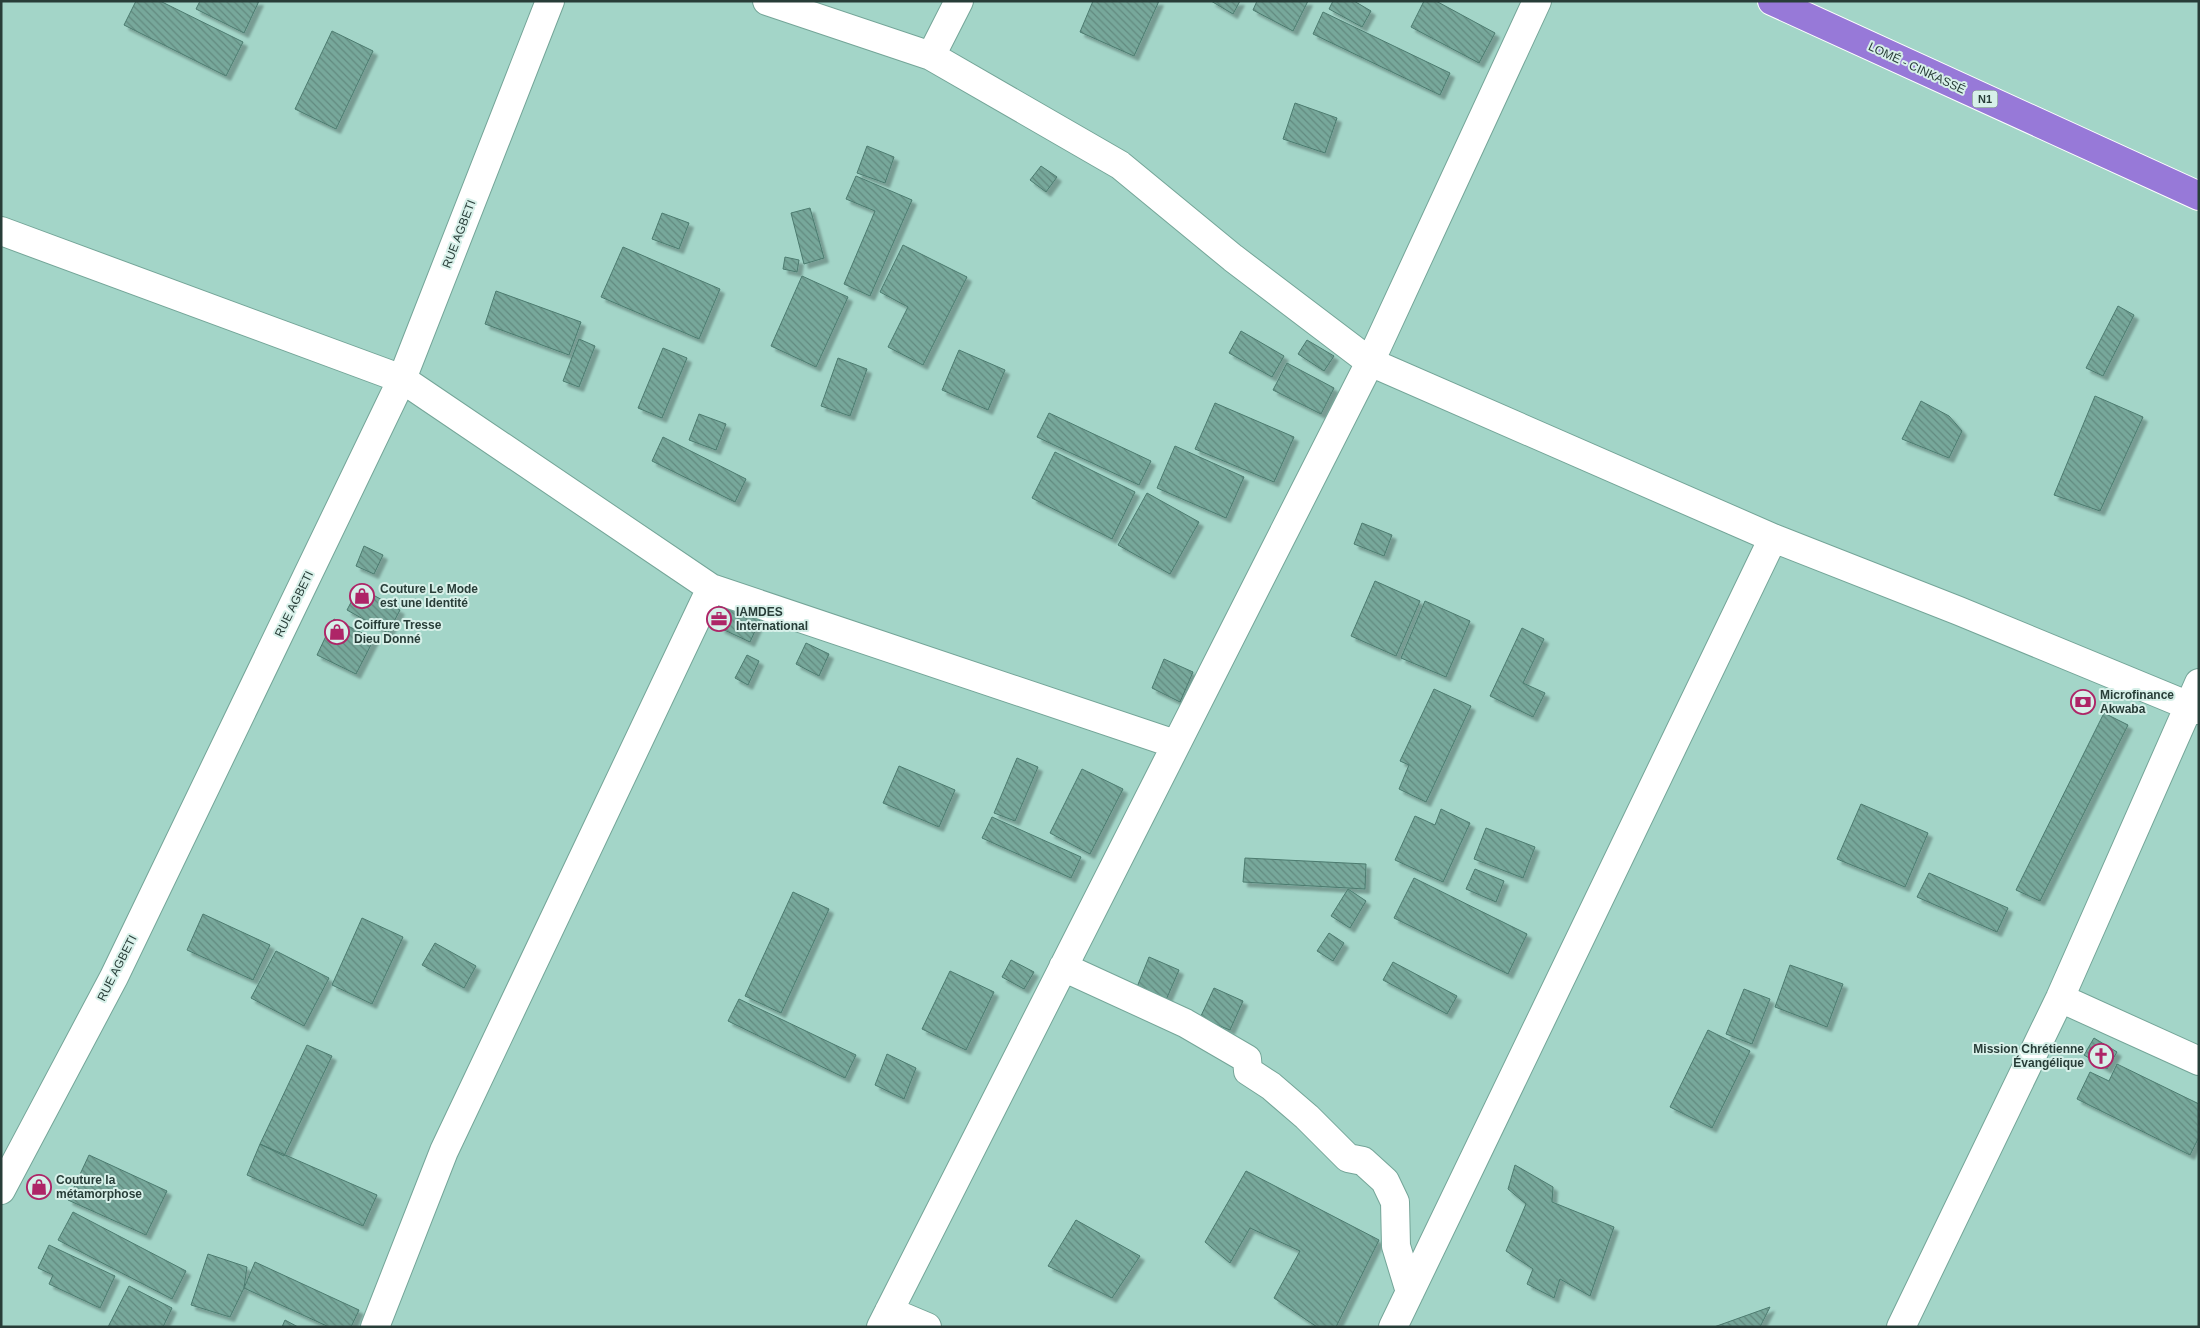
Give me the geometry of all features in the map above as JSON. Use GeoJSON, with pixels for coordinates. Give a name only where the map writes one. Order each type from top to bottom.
{"type":"FeatureCollection","features":[{"type":"Feature","properties":{"kind":"highway","name":"LOMÉ - CINKASSÉ"},"geometry":{"type":"LineString","coordinates":[[1772,1],[2199,196]]}},
{"type":"Feature","properties":{"kind":"street","name":"RUE AGBETI"},"geometry":{"type":"LineString","coordinates":[[1,1190],[114,977],[402,379],[550,1]]}},
{"type":"Feature","properties":{"kind":"street"},"geometry":{"type":"LineString","coordinates":[[767,1],[931,56],[1120,165],[1234,258],[1370,362],[1773,538],[1959,611],[2196,700],[2060,998],[1901,1327]]}},
{"type":"Feature","properties":{"kind":"street"},"geometry":{"type":"LineString","coordinates":[[931,56],[960,1]]}},
{"type":"Feature","properties":{"kind":"street"},"geometry":{"type":"LineString","coordinates":[[927,1327],[885,1319],[1370,362],[1537,1]]}},
{"type":"Feature","properties":{"kind":"street"},"geometry":{"type":"LineString","coordinates":[[1,231],[402,379],[712,588],[1176,744]]}},
{"type":"Feature","properties":{"kind":"street"},"geometry":{"type":"LineString","coordinates":[[1394,1327],[1773,538]]}},
{"type":"Feature","properties":{"kind":"street"},"geometry":{"type":"LineString","coordinates":[[375,1327],[444,1152],[712,588]]}},
{"type":"Feature","properties":{"kind":"street"},"geometry":{"type":"LineString","coordinates":[[1063,967],[1185,1023],[1247,1058],[1248,1071],[1271,1086],[1307,1117],[1348,1158],[1363,1161],[1384,1181],[1395,1202],[1396,1246],[1410,1292]]}},
{"type":"Feature","properties":{"kind":"street"},"geometry":{"type":"LineString","coordinates":[[2060,998],[2199,1061]]}},
{"type":"Feature","properties":{"kind":"building"},"geometry":{"type":"Polygon","coordinates":[[[136,1],[160,1],[243,42],[226,76],[124,25],[136,1]]]}},
{"type":"Feature","properties":{"kind":"building"},"geometry":{"type":"Polygon","coordinates":[[[200,1],[259,1],[244,33],[196,9],[200,1]]]}},
{"type":"Feature","properties":{"kind":"building"},"geometry":{"type":"Polygon","coordinates":[[[1093,1],[1159,1],[1134,56],[1080,32],[1093,1]]]}},
{"type":"Feature","properties":{"kind":"building"},"geometry":{"type":"Polygon","coordinates":[[[1211,1],[1240,1],[1233,14],[1211,1]]]}},
{"type":"Feature","properties":{"kind":"building"},"geometry":{"type":"Polygon","coordinates":[[[1257,1],[1308,1],[1293,31],[1253,10],[1257,1]]]}},
{"type":"Feature","properties":{"kind":"building"},"geometry":{"type":"Polygon","coordinates":[[[1333,1],[1354,1],[1371,11],[1362,27],[1329,9],[1333,1]]]}},
{"type":"Feature","properties":{"kind":"building"},"geometry":{"type":"Polygon","coordinates":[[[1424,1],[1436,1],[1495,33],[1479,63],[1411,27],[1424,1]]]}},
{"type":"Feature","properties":{"kind":"building"},"geometry":{"type":"Polygon","coordinates":[[[1323,12],[1450,73],[1440,95],[1313,34],[1323,12]]]}},
{"type":"Feature","properties":{"kind":"building"},"geometry":{"type":"Polygon","coordinates":[[[332,31],[373,51],[336,129],[295,109],[332,31]]]}},
{"type":"Feature","properties":{"kind":"building"},"geometry":{"type":"Polygon","coordinates":[[[1295,103],[1337,118],[1325,153],[1283,139],[1295,103]]]}},
{"type":"Feature","properties":{"kind":"building"},"geometry":{"type":"Polygon","coordinates":[[[867,146],[894,157],[885,183],[857,173],[867,146]]]}},
{"type":"Feature","properties":{"kind":"building"},"geometry":{"type":"Polygon","coordinates":[[[1041,166],[1057,177],[1046,192],[1030,180],[1041,166]]]}},
{"type":"Feature","properties":{"kind":"building"},"geometry":{"type":"Polygon","coordinates":[[[856,176],[912,200],[870,296],[844,284],[875,211],[846,199],[856,176]]]}},
{"type":"Feature","properties":{"kind":"building"},"geometry":{"type":"Polygon","coordinates":[[[810,208],[824,258],[804,264],[791,213],[810,208]]]}},
{"type":"Feature","properties":{"kind":"building"},"geometry":{"type":"Polygon","coordinates":[[[662,213],[689,223],[679,249],[652,239],[662,213]]]}},
{"type":"Feature","properties":{"kind":"building"},"geometry":{"type":"Polygon","coordinates":[[[903,245],[967,277],[923,365],[888,347],[908,307],[880,292],[903,245]]]}},
{"type":"Feature","properties":{"kind":"building"},"geometry":{"type":"Polygon","coordinates":[[[623,247],[720,289],[699,339],[601,297],[623,247]]]}},
{"type":"Feature","properties":{"kind":"building"},"geometry":{"type":"Polygon","coordinates":[[[785,257],[799,260],[797,272],[783,269],[785,257]]]}},
{"type":"Feature","properties":{"kind":"building"},"geometry":{"type":"Polygon","coordinates":[[[802,276],[848,297],[816,367],[771,346],[802,276]]]}},
{"type":"Feature","properties":{"kind":"building"},"geometry":{"type":"Polygon","coordinates":[[[496,291],[581,322],[569,355],[485,324],[496,291]]]}},
{"type":"Feature","properties":{"kind":"building"},"geometry":{"type":"Polygon","coordinates":[[[2118,306],[2134,315],[2103,376],[2086,368],[2118,306]]]}},
{"type":"Feature","properties":{"kind":"building"},"geometry":{"type":"Polygon","coordinates":[[[1241,331],[1284,356],[1272,377],[1229,353],[1241,331]]]}},
{"type":"Feature","properties":{"kind":"building"},"geometry":{"type":"Polygon","coordinates":[[[579,339],[595,346],[579,387],[563,381],[579,339]]]}},
{"type":"Feature","properties":{"kind":"building"},"geometry":{"type":"Polygon","coordinates":[[[1307,340],[1334,356],[1324,371],[1298,354],[1307,340]]]}},
{"type":"Feature","properties":{"kind":"building"},"geometry":{"type":"Polygon","coordinates":[[[663,348],[687,358],[662,418],[638,408],[663,348]]]}},
{"type":"Feature","properties":{"kind":"building"},"geometry":{"type":"Polygon","coordinates":[[[959,350],[1005,370],[988,410],[942,390],[959,350]]]}},
{"type":"Feature","properties":{"kind":"building"},"geometry":{"type":"Polygon","coordinates":[[[838,358],[867,369],[850,416],[821,406],[838,358]]]}},
{"type":"Feature","properties":{"kind":"building"},"geometry":{"type":"Polygon","coordinates":[[[1287,363],[1334,388],[1321,414],[1273,390],[1287,363]]]}},
{"type":"Feature","properties":{"kind":"building"},"geometry":{"type":"Polygon","coordinates":[[[2095,396],[2143,417],[2100,511],[2054,495],[2095,396]]]}},
{"type":"Feature","properties":{"kind":"building"},"geometry":{"type":"Polygon","coordinates":[[[1921,401],[1949,416],[1962,431],[1949,458],[1902,439],[1921,401]]]}},
{"type":"Feature","properties":{"kind":"building"},"geometry":{"type":"Polygon","coordinates":[[[1215,403],[1294,437],[1274,482],[1195,449],[1215,403]]]}},
{"type":"Feature","properties":{"kind":"building"},"geometry":{"type":"Polygon","coordinates":[[[1049,413],[1151,461],[1139,485],[1037,437],[1049,413]]]}},
{"type":"Feature","properties":{"kind":"building"},"geometry":{"type":"Polygon","coordinates":[[[699,414],[726,424],[716,450],[689,440],[699,414]]]}},
{"type":"Feature","properties":{"kind":"building"},"geometry":{"type":"Polygon","coordinates":[[[663,437],[746,479],[735,502],[652,461],[663,437]]]}},
{"type":"Feature","properties":{"kind":"building"},"geometry":{"type":"Polygon","coordinates":[[[1175,446],[1244,477],[1226,518],[1157,488],[1175,446]]]}},
{"type":"Feature","properties":{"kind":"building"},"geometry":{"type":"Polygon","coordinates":[[[1055,452],[1135,492],[1112,539],[1032,498],[1055,452]]]}},
{"type":"Feature","properties":{"kind":"building"},"geometry":{"type":"Polygon","coordinates":[[[1147,493],[1199,522],[1170,574],[1118,545],[1147,493]]]}},
{"type":"Feature","properties":{"kind":"building"},"geometry":{"type":"Polygon","coordinates":[[[1362,523],[1392,535],[1384,556],[1354,544],[1362,523]]]}},
{"type":"Feature","properties":{"kind":"building"},"geometry":{"type":"Polygon","coordinates":[[[364,546],[383,555],[374,574],[356,566],[364,546]]]}},
{"type":"Feature","properties":{"kind":"building"},"geometry":{"type":"Polygon","coordinates":[[[1375,581],[1420,601],[1396,656],[1351,636],[1375,581]]]}},
{"type":"Feature","properties":{"kind":"building"},"geometry":{"type":"Polygon","coordinates":[[[359,587],[400,610],[388,633],[347,610],[359,587]]]}},
{"type":"Feature","properties":{"kind":"building"},"geometry":{"type":"Polygon","coordinates":[[[1425,601],[1470,621],[1446,677],[1401,658],[1425,601]]]}},
{"type":"Feature","properties":{"kind":"building"},"geometry":{"type":"Polygon","coordinates":[[[730,607],[760,620],[750,642],[720,628],[730,607]]]}},
{"type":"Feature","properties":{"kind":"building"},"geometry":{"type":"Polygon","coordinates":[[[334,619],[374,639],[356,674],[317,655],[334,619]]]}},
{"type":"Feature","properties":{"kind":"building"},"geometry":{"type":"Polygon","coordinates":[[[1522,628],[1544,639],[1523,683],[1545,693],[1533,717],[1490,696],[1522,628]]]}},
{"type":"Feature","properties":{"kind":"building"},"geometry":{"type":"Polygon","coordinates":[[[806,643],[829,654],[819,676],[796,664],[806,643]]]}},
{"type":"Feature","properties":{"kind":"building"},"geometry":{"type":"Polygon","coordinates":[[[747,655],[759,661],[748,685],[735,678],[747,655]]]}},
{"type":"Feature","properties":{"kind":"building"},"geometry":{"type":"Polygon","coordinates":[[[1164,659],[1193,672],[1180,702],[1152,688],[1164,659]]]}},
{"type":"Feature","properties":{"kind":"building"},"geometry":{"type":"Polygon","coordinates":[[[1434,689],[1471,706],[1426,802],[1399,789],[1409,765],[1400,761],[1434,689]]]}},
{"type":"Feature","properties":{"kind":"building"},"geometry":{"type":"Polygon","coordinates":[[[2104,713],[2128,725],[2040,901],[2016,890],[2104,713]]]}},
{"type":"Feature","properties":{"kind":"building"},"geometry":{"type":"Polygon","coordinates":[[[1017,758],[1038,767],[1015,821],[994,813],[1017,758]]]}},
{"type":"Feature","properties":{"kind":"building"},"geometry":{"type":"Polygon","coordinates":[[[899,766],[955,790],[939,827],[883,803],[899,766]]]}},
{"type":"Feature","properties":{"kind":"building"},"geometry":{"type":"Polygon","coordinates":[[[1082,769],[1123,789],[1090,854],[1050,833],[1082,769]]]}},
{"type":"Feature","properties":{"kind":"building"},"geometry":{"type":"Polygon","coordinates":[[[1861,804],[1928,833],[1905,887],[1837,859],[1861,804]]]}},
{"type":"Feature","properties":{"kind":"building"},"geometry":{"type":"Polygon","coordinates":[[[1441,809],[1470,823],[1443,882],[1395,860],[1415,816],[1435,825],[1441,809]]]}},
{"type":"Feature","properties":{"kind":"building"},"geometry":{"type":"Polygon","coordinates":[[[992,817],[1081,857],[1071,878],[982,838],[992,817]]]}},
{"type":"Feature","properties":{"kind":"building"},"geometry":{"type":"Polygon","coordinates":[[[1486,828],[1535,847],[1523,878],[1474,859],[1486,828]]]}},
{"type":"Feature","properties":{"kind":"building"},"geometry":{"type":"Polygon","coordinates":[[[1245,858],[1366,864],[1365,889],[1243,882],[1245,858]]]}},
{"type":"Feature","properties":{"kind":"building"},"geometry":{"type":"Polygon","coordinates":[[[1475,869],[1504,881],[1496,902],[1466,889],[1475,869]]]}},
{"type":"Feature","properties":{"kind":"building"},"geometry":{"type":"Polygon","coordinates":[[[1929,873],[2008,908],[1997,932],[1917,897],[1929,873]]]}},
{"type":"Feature","properties":{"kind":"building"},"geometry":{"type":"Polygon","coordinates":[[[1414,878],[1527,934],[1508,974],[1394,918],[1414,878]]]}},
{"type":"Feature","properties":{"kind":"building"},"geometry":{"type":"Polygon","coordinates":[[[1348,889],[1366,901],[1350,928],[1331,916],[1348,889]]]}},
{"type":"Feature","properties":{"kind":"building"},"geometry":{"type":"Polygon","coordinates":[[[793,892],[829,909],[781,1013],[745,996],[793,892]]]}},
{"type":"Feature","properties":{"kind":"building"},"geometry":{"type":"Polygon","coordinates":[[[203,914],[270,945],[253,980],[187,950],[203,914]]]}},
{"type":"Feature","properties":{"kind":"building"},"geometry":{"type":"Polygon","coordinates":[[[362,918],[403,937],[372,1004],[332,985],[362,918]]]}},
{"type":"Feature","properties":{"kind":"building"},"geometry":{"type":"Polygon","coordinates":[[[1329,933],[1344,943],[1333,961],[1317,951],[1329,933]]]}},
{"type":"Feature","properties":{"kind":"building"},"geometry":{"type":"Polygon","coordinates":[[[435,943],[476,966],[464,988],[422,965],[435,943]]]}},
{"type":"Feature","properties":{"kind":"building"},"geometry":{"type":"Polygon","coordinates":[[[276,951],[329,978],[304,1026],[251,998],[276,951]]]}},
{"type":"Feature","properties":{"kind":"building"},"geometry":{"type":"Polygon","coordinates":[[[1149,957],[1179,970],[1166,1000],[1137,987],[1149,957]]]}},
{"type":"Feature","properties":{"kind":"building"},"geometry":{"type":"Polygon","coordinates":[[[1011,960],[1034,972],[1024,989],[1002,977],[1011,960]]]}},
{"type":"Feature","properties":{"kind":"building"},"geometry":{"type":"Polygon","coordinates":[[[1393,962],[1457,996],[1447,1014],[1383,980],[1393,962]]]}},
{"type":"Feature","properties":{"kind":"building"},"geometry":{"type":"Polygon","coordinates":[[[1790,965],[1843,984],[1827,1027],[1775,1007],[1790,965]]]}},
{"type":"Feature","properties":{"kind":"building"},"geometry":{"type":"Polygon","coordinates":[[[950,971],[994,992],[966,1050],[922,1029],[950,971]]]}},
{"type":"Feature","properties":{"kind":"building"},"geometry":{"type":"Polygon","coordinates":[[[1214,988],[1243,1001],[1230,1030],[1200,1018],[1214,988]]]}},
{"type":"Feature","properties":{"kind":"building"},"geometry":{"type":"Polygon","coordinates":[[[1744,989],[1770,999],[1752,1044],[1726,1034],[1744,989]]]}},
{"type":"Feature","properties":{"kind":"building"},"geometry":{"type":"Polygon","coordinates":[[[739,999],[856,1055],[845,1078],[728,1021],[739,999]]]}},
{"type":"Feature","properties":{"kind":"building"},"geometry":{"type":"Polygon","coordinates":[[[1708,1030],[1750,1051],[1712,1128],[1670,1107],[1708,1030]]]}},
{"type":"Feature","properties":{"kind":"building"},"geometry":{"type":"Polygon","coordinates":[[[2094,1038],[2117,1052],[2107,1069],[2084,1055],[2094,1038]]]}},
{"type":"Feature","properties":{"kind":"building"},"geometry":{"type":"Polygon","coordinates":[[[307,1045],[332,1056],[284,1156],[260,1144],[307,1045]]]}},
{"type":"Feature","properties":{"kind":"building"},"geometry":{"type":"Polygon","coordinates":[[[887,1054],[916,1068],[904,1099],[875,1085],[887,1054]]]}},
{"type":"Feature","properties":{"kind":"building"},"geometry":{"type":"Polygon","coordinates":[[[2117,1064],[2199,1104],[2199,1137],[2190,1155],[2077,1099],[2090,1072],[2109,1081],[2117,1064]]]}},
{"type":"Feature","properties":{"kind":"building"},"geometry":{"type":"Polygon","coordinates":[[[260,1144],[377,1195],[363,1226],[247,1175],[260,1144]]]}},
{"type":"Feature","properties":{"kind":"building"},"geometry":{"type":"Polygon","coordinates":[[[89,1155],[167,1191],[146,1235],[68,1200],[89,1155]]]}},
{"type":"Feature","properties":{"kind":"building"},"geometry":{"type":"Polygon","coordinates":[[[1515,1165],[1553,1187],[1552,1202],[1614,1227],[1590,1296],[1560,1279],[1554,1298],[1527,1284],[1533,1269],[1506,1251],[1526,1204],[1508,1189],[1515,1165]]]}},
{"type":"Feature","properties":{"kind":"building"},"geometry":{"type":"Polygon","coordinates":[[[1246,1171],[1379,1240],[1336,1327],[1317,1327],[1274,1298],[1300,1251],[1250,1228],[1230,1263],[1205,1242],[1246,1171]]]}},
{"type":"Feature","properties":{"kind":"building"},"geometry":{"type":"Polygon","coordinates":[[[73,1212],[186,1271],[172,1299],[58,1240],[73,1212]]]}},
{"type":"Feature","properties":{"kind":"building"},"geometry":{"type":"Polygon","coordinates":[[[1076,1220],[1140,1256],[1112,1298],[1048,1266],[1076,1220]]]}},
{"type":"Feature","properties":{"kind":"building"},"geometry":{"type":"Polygon","coordinates":[[[49,1245],[115,1276],[100,1308],[49,1284],[53,1275],[38,1268],[49,1245]]]}},
{"type":"Feature","properties":{"kind":"building"},"geometry":{"type":"Polygon","coordinates":[[[208,1254],[247,1267],[244,1288],[230,1317],[191,1305],[208,1254]]]}},
{"type":"Feature","properties":{"kind":"building"},"geometry":{"type":"Polygon","coordinates":[[[255,1262],[359,1310],[351,1327],[329,1327],[244,1288],[255,1262]]]}},
{"type":"Feature","properties":{"kind":"building"},"geometry":{"type":"Polygon","coordinates":[[[129,1286],[172,1308],[163,1327],[108,1327],[129,1286]]]}},
{"type":"Feature","properties":{"kind":"building"},"geometry":{"type":"Polygon","coordinates":[[[1770,1307],[1760,1327],[1714,1327],[1770,1307]]]}},
{"type":"Feature","properties":{"kind":"building"},"geometry":{"type":"Polygon","coordinates":[[[285,1320],[298,1327],[282,1327],[285,1320]]]}},
{"type":"Feature","properties":{"kind":"place","name":"Couture Le Mode est une Identité"},"geometry":{"type":"Point","coordinates":[362,596]}},
{"type":"Feature","properties":{"kind":"place","name":"IAMDES International"},"geometry":{"type":"Point","coordinates":[719,619]}},
{"type":"Feature","properties":{"kind":"place","name":"Coiffure Tresse Dieu Donné"},"geometry":{"type":"Point","coordinates":[337,632]}},
{"type":"Feature","properties":{"kind":"place","name":"Microfinance Akwaba"},"geometry":{"type":"Point","coordinates":[2083,702]}},
{"type":"Feature","properties":{"kind":"place","name":"Mission Chrétienne Évangélique"},"geometry":{"type":"Point","coordinates":[2101,1056]}},
{"type":"Feature","properties":{"kind":"place","name":"Couture la métamorphose"},"geometry":{"type":"Point","coordinates":[39,1187]}}]}
